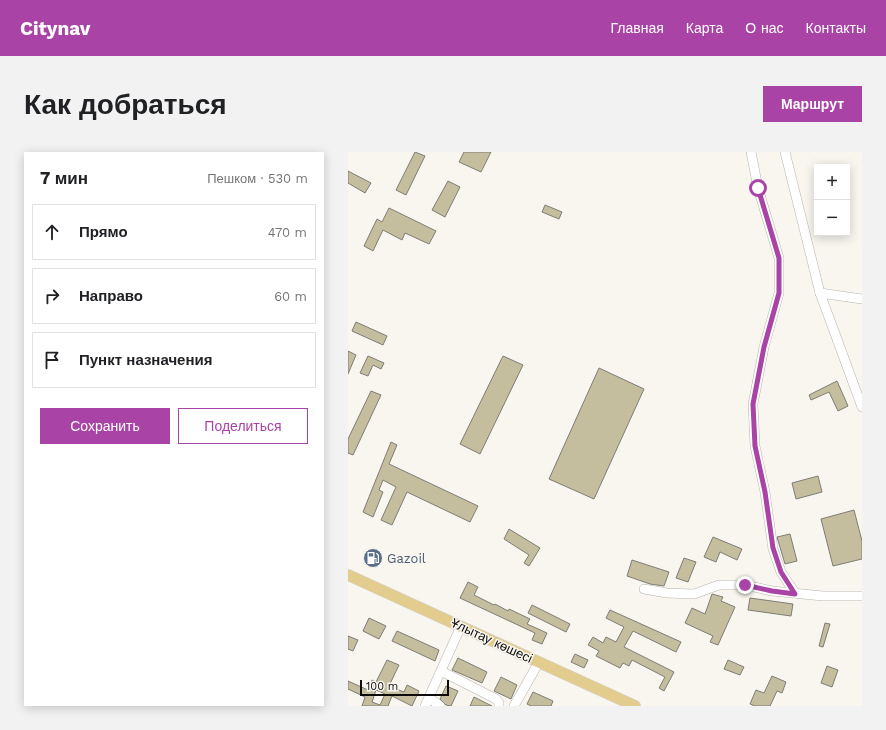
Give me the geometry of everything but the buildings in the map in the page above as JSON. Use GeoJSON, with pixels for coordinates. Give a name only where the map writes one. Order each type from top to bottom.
{"type":"FeatureCollection","features":[{"type":"Feature","properties":{"kind":"main road","name":"Ұлытау көшесі"},"geometry":{"type":"LineString","coordinates":[[348,575],[635,706]]}},
{"type":"Feature","properties":{"kind":"street"},"geometry":{"type":"LineString","coordinates":[[751,152],[758,188],[779,258],[779,293],[764,347],[753,404],[755,446],[765,492],[773,548],[781,572],[795,594]]}},
{"type":"Feature","properties":{"kind":"street"},"geometry":{"type":"LineString","coordinates":[[785,152],[820,294],[862,407]]}},
{"type":"Feature","properties":{"kind":"street"},"geometry":{"type":"LineString","coordinates":[[820,294],[862,299]]}},
{"type":"Feature","properties":{"kind":"street"},"geometry":{"type":"LineString","coordinates":[[644,589],[667,593],[694,594],[719,585],[745,585],[795,594],[862,596]]}},
{"type":"Feature","properties":{"kind":"street"},"geometry":{"type":"LineString","coordinates":[[440,706],[427,702],[461,626]]}},
{"type":"Feature","properties":{"kind":"street"},"geometry":{"type":"LineString","coordinates":[[514,706],[539,662]]}},
{"type":"Feature","properties":{"kind":"street"},"geometry":{"type":"LineString","coordinates":[[441,671],[496,699],[499,706]]}},
{"type":"Feature","properties":{"kind":"place","name":"Gazoil"},"geometry":{"type":"Point","coordinates":[373,558]}},
{"type":"Feature","properties":{"kind":"route"},"geometry":{"type":"LineString","coordinates":[[745,585],[795,594],[781,572],[773,548],[765,492],[755,446],[753,404],[764,347],[779,293],[779,258],[758,188]]}}]}
